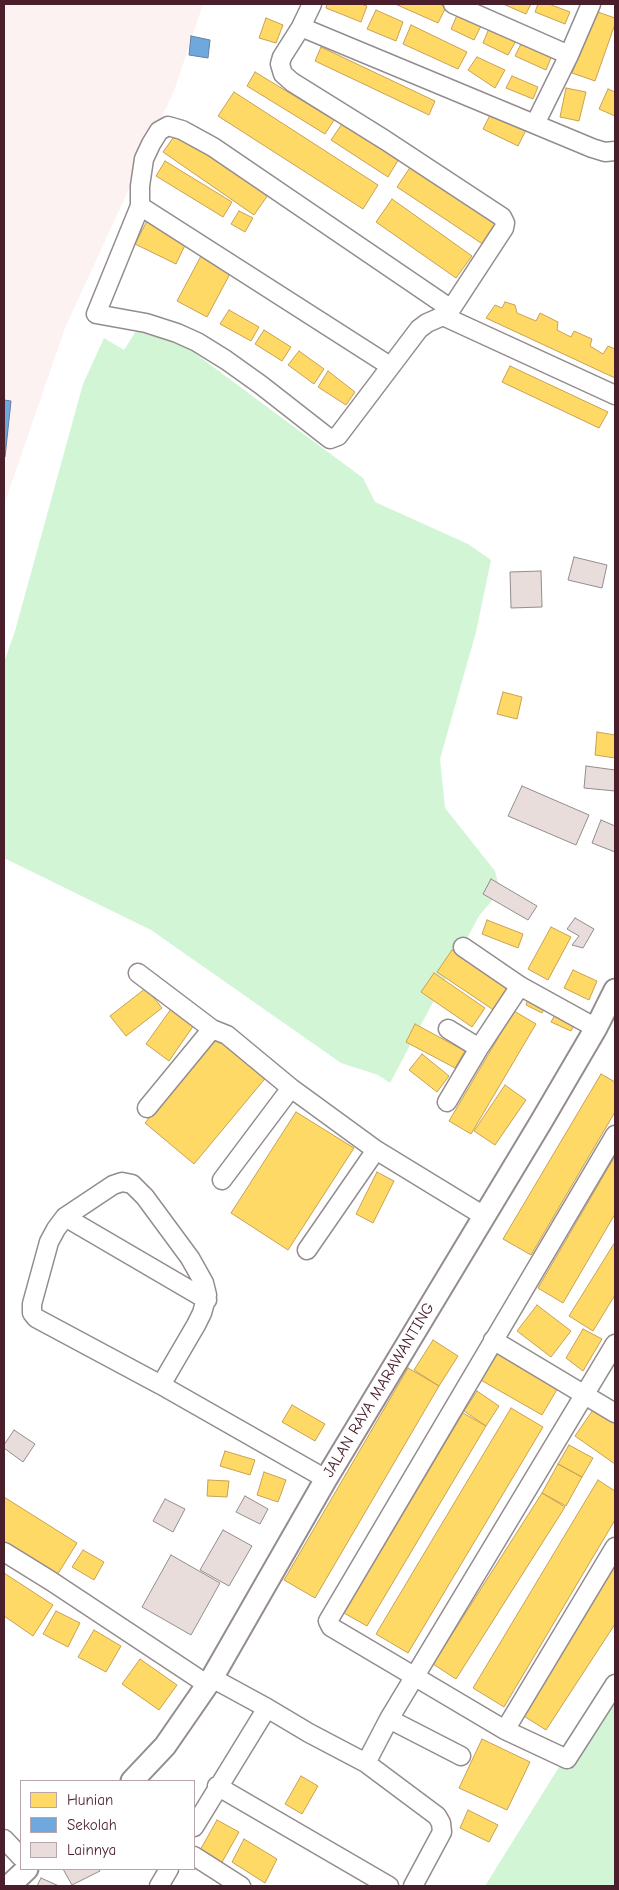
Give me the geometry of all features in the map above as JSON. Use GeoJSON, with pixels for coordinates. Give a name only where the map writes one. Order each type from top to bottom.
{"type":"FeatureCollection","features":[{"type":"Feature","properties":{"kind":"street"},"geometry":{"type":"LineString","coordinates":[[312,4],[301,27],[282,57],[281,70],[288,78],[504,220],[504,228],[447,313],[419,329],[338,436],[330,439],[262,385],[196,342],[177,333],[146,323],[96,314],[140,206],[140,186],[144,159],[159,131],[168,126],[174,126],[220,151],[447,313],[615,395]]}},
{"type":"Feature","properties":{"kind":"street"},"geometry":{"type":"LineString","coordinates":[[453,4],[569,55]]}},
{"type":"Feature","properties":{"kind":"street"},"geometry":{"type":"LineString","coordinates":[[535,124],[569,55],[591,4]]}},
{"type":"Feature","properties":{"kind":"street"},"geometry":{"type":"LineString","coordinates":[[301,27],[592,148],[605,152],[615,151]]}},
{"type":"Feature","properties":{"kind":"street"},"geometry":{"type":"LineString","coordinates":[[140,206],[390,366]]}},
{"type":"Feature","properties":{"kind":"street"},"geometry":{"type":"LineString","coordinates":[[463,947],[520,986],[596,1028]]}},
{"type":"Feature","properties":{"kind":"street"},"geometry":{"type":"LineString","coordinates":[[138,973],[212,1029],[227,1035],[291,1088],[376,1150],[484,1216]]}},
{"type":"Feature","properties":{"kind":"street"},"geometry":{"type":"LineString","coordinates":[[447,1102],[479,1048],[520,986]]}},
{"type":"Feature","properties":{"kind":"street","name":"JALAN RAYA MARAWANTING"},"geometry":{"type":"LineString","coordinates":[[133,1780],[165,1746],[210,1681],[326,1479],[541,1122],[596,1028],[615,990]]}},
{"type":"Feature","properties":{"kind":"street"},"geometry":{"type":"LineString","coordinates":[[147,1108],[212,1029]]}},
{"type":"Feature","properties":{"kind":"street"},"geometry":{"type":"LineString","coordinates":[[448,1030],[479,1048]]}},
{"type":"Feature","properties":{"kind":"street"},"geometry":{"type":"LineString","coordinates":[[222,1180],[291,1088]]}},
{"type":"Feature","properties":{"kind":"street"},"geometry":{"type":"LineString","coordinates":[[615,1134],[328,1620],[331,1627],[414,1678],[504,1730],[567,1759],[615,1684]]}},
{"type":"Feature","properties":{"kind":"street"},"geometry":{"type":"LineString","coordinates":[[307,1250],[376,1150]]}},
{"type":"Feature","properties":{"kind":"street"},"geometry":{"type":"LineString","coordinates":[[161,1385],[191,1336],[207,1300],[204,1283],[190,1258],[145,1197],[132,1184],[125,1181],[113,1185],[65,1218],[56,1229],[49,1242],[32,1304],[32,1313],[41,1322],[161,1385],[326,1479]]}},
{"type":"Feature","properties":{"kind":"street"},"geometry":{"type":"LineString","coordinates":[[65,1218],[207,1300]]}},
{"type":"Feature","properties":{"kind":"street"},"geometry":{"type":"LineString","coordinates":[[494,1340],[615,1413]]}},
{"type":"Feature","properties":{"kind":"street"},"geometry":{"type":"LineString","coordinates":[[366,1763],[389,1719],[615,1344]]}},
{"type":"Feature","properties":{"kind":"street"},"geometry":{"type":"LineString","coordinates":[[504,1730],[615,1547]]}},
{"type":"Feature","properties":{"kind":"street"},"geometry":{"type":"LineString","coordinates":[[4,1552],[210,1681],[267,1708],[309,1734],[366,1763],[437,1816],[441,1823],[442,1832],[413,1886]]}},
{"type":"Feature","properties":{"kind":"street"},"geometry":{"type":"LineString","coordinates":[[195,1825],[217,1786],[267,1708]]}},
{"type":"Feature","properties":{"kind":"street"},"geometry":{"type":"LineString","coordinates":[[389,1719],[461,1756]]}},
{"type":"Feature","properties":{"kind":"street"},"geometry":{"type":"LineString","coordinates":[[217,1786],[389,1886]]}},
{"type":"Feature","properties":{"kind":"street"},"geometry":{"type":"LineString","coordinates":[[4,1839],[20,1856]]}},
{"type":"Feature","properties":{"kind":"street"},"geometry":{"type":"LineString","coordinates":[[195,1857],[241,1886]]}},
{"type":"Feature","properties":{"kind":"street"},"geometry":{"type":"LineString","coordinates":[[9,1886],[26,1870]]}},
{"type":"Feature","properties":{"kind":"street"},"geometry":{"type":"LineString","coordinates":[[159,1886],[168,1870]]}},
{"type":"Feature","properties":{"kind":"shaded area"},"geometry":{"type":"Polygon","coordinates":[[[4,4],[203,4],[174,91],[65,328],[4,505],[4,4]]]}},
{"type":"Feature","properties":{"kind":"green space"},"geometry":{"type":"Polygon","coordinates":[[[143,320],[185,346],[363,478],[375,502],[468,544],[491,560],[476,632],[440,759],[445,808],[495,871],[500,891],[479,916],[390,1083],[378,1075],[341,1063],[151,930],[4,858],[4,662],[15,631],[83,384],[104,338],[124,350],[143,320]]]}},
{"type":"Feature","properties":{"kind":"green space"},"geometry":{"type":"Polygon","coordinates":[[[615,1677],[615,1886],[485,1886],[615,1677]]]}},
{"type":"Feature","properties":{"kind":"building: Hunian"},"geometry":{"type":"Polygon","coordinates":[[[327,4],[361,4],[367,6],[361,22],[326,8],[327,4]]]}},
{"type":"Feature","properties":{"kind":"building: Hunian"},"geometry":{"type":"Polygon","coordinates":[[[395,4],[440,4],[446,7],[438,23],[395,4]]]}},
{"type":"Feature","properties":{"kind":"building: Hunian"},"geometry":{"type":"Polygon","coordinates":[[[503,4],[531,4],[526,14],[503,4]]]}},
{"type":"Feature","properties":{"kind":"building: Hunian"},"geometry":{"type":"Polygon","coordinates":[[[538,4],[549,4],[570,12],[565,24],[535,12],[538,4]]]}},
{"type":"Feature","properties":{"kind":"building: Hunian"},"geometry":{"type":"Polygon","coordinates":[[[376,10],[403,22],[396,41],[367,29],[376,10]]]}},
{"type":"Feature","properties":{"kind":"building: Hunian"},"geometry":{"type":"Polygon","coordinates":[[[595,11],[615,18],[615,24],[595,81],[572,73],[595,11]]]}},
{"type":"Feature","properties":{"kind":"building: Hunian"},"geometry":{"type":"Polygon","coordinates":[[[458,13],[482,24],[474,40],[451,29],[458,13]]]}},
{"type":"Feature","properties":{"kind":"building: Hunian"},"geometry":{"type":"Polygon","coordinates":[[[266,18],[283,25],[276,43],[259,38],[266,18]]]}},
{"type":"Feature","properties":{"kind":"building: Hunian"},"geometry":{"type":"Polygon","coordinates":[[[411,25],[467,52],[458,69],[403,44],[411,25]]]}},
{"type":"Feature","properties":{"kind":"building: Hunian"},"geometry":{"type":"Polygon","coordinates":[[[490,26],[517,39],[508,55],[483,43],[490,26]]]}},
{"type":"Feature","properties":{"kind":"building: Hunian"},"geometry":{"type":"Polygon","coordinates":[[[523,40],[553,53],[546,70],[515,56],[523,40]]]}},
{"type":"Feature","properties":{"kind":"building: Hunian"},"geometry":{"type":"Polygon","coordinates":[[[321,47],[435,101],[429,115],[315,61],[321,47]]]}},
{"type":"Feature","properties":{"kind":"building: Hunian"},"geometry":{"type":"Polygon","coordinates":[[[477,57],[505,70],[495,88],[468,70],[477,57]]]}},
{"type":"Feature","properties":{"kind":"building: Hunian"},"geometry":{"type":"Polygon","coordinates":[[[255,72],[334,120],[325,134],[247,86],[255,72]]]}},
{"type":"Feature","properties":{"kind":"building: Hunian"},"geometry":{"type":"Polygon","coordinates":[[[512,76],[538,87],[533,99],[506,88],[512,76]]]}},
{"type":"Feature","properties":{"kind":"building: Hunian"},"geometry":{"type":"Polygon","coordinates":[[[566,88],[586,92],[579,121],[560,117],[566,88]]]}},
{"type":"Feature","properties":{"kind":"building: Hunian"},"geometry":{"type":"Polygon","coordinates":[[[608,89],[615,92],[615,116],[599,109],[608,89]]]}},
{"type":"Feature","properties":{"kind":"building: Hunian"},"geometry":{"type":"Polygon","coordinates":[[[234,92],[378,185],[363,209],[218,116],[234,92]]]}},
{"type":"Feature","properties":{"kind":"building: Hunian"},"geometry":{"type":"Polygon","coordinates":[[[491,113],[526,130],[518,146],[483,129],[491,113]]]}},
{"type":"Feature","properties":{"kind":"building: Hunian"},"geometry":{"type":"Polygon","coordinates":[[[344,121],[400,157],[388,177],[331,140],[344,121]]]}},
{"type":"Feature","properties":{"kind":"building: Hunian"},"geometry":{"type":"Polygon","coordinates":[[[178,131],[268,195],[254,215],[163,152],[178,131]]]}},
{"type":"Feature","properties":{"kind":"building: Hunian"},"geometry":{"type":"Polygon","coordinates":[[[165,161],[232,202],[223,217],[156,176],[165,161]]]}},
{"type":"Feature","properties":{"kind":"building: Hunian"},"geometry":{"type":"Polygon","coordinates":[[[413,163],[504,223],[487,247],[397,187],[413,163]]]}},
{"type":"Feature","properties":{"kind":"building: Hunian"},"geometry":{"type":"Polygon","coordinates":[[[392,199],[472,256],[456,278],[376,222],[392,199]]]}},
{"type":"Feature","properties":{"kind":"building: Hunian"},"geometry":{"type":"Polygon","coordinates":[[[239,211],[253,218],[245,232],[231,224],[239,211]]]}},
{"type":"Feature","properties":{"kind":"building: Hunian"},"geometry":{"type":"Polygon","coordinates":[[[147,221],[187,241],[176,264],[135,244],[147,221]]]}},
{"type":"Feature","properties":{"kind":"building: Hunian"},"geometry":{"type":"Polygon","coordinates":[[[201,256],[231,272],[207,317],[177,301],[201,256]]]}},
{"type":"Feature","properties":{"kind":"building: Hunian"},"geometry":{"type":"Polygon","coordinates":[[[505,302],[515,305],[517,313],[536,321],[540,313],[558,322],[557,330],[571,337],[574,331],[592,339],[590,346],[603,354],[608,346],[615,349],[615,378],[486,318],[495,305],[502,308],[505,302]]]}},
{"type":"Feature","properties":{"kind":"building: Hunian"},"geometry":{"type":"Polygon","coordinates":[[[229,310],[259,327],[251,341],[220,324],[229,310]]]}},
{"type":"Feature","properties":{"kind":"building: Hunian"},"geometry":{"type":"Polygon","coordinates":[[[264,330],[291,347],[282,361],[255,344],[264,330]]]}},
{"type":"Feature","properties":{"kind":"building: Hunian"},"geometry":{"type":"Polygon","coordinates":[[[299,351],[324,369],[314,384],[288,365],[299,351]]]}},
{"type":"Feature","properties":{"kind":"building: Hunian"},"geometry":{"type":"Polygon","coordinates":[[[510,366],[608,412],[599,428],[502,382],[510,366]]]}},
{"type":"Feature","properties":{"kind":"building: Hunian"},"geometry":{"type":"Polygon","coordinates":[[[328,371],[355,392],[346,405],[318,387],[328,371]]]}},
{"type":"Feature","properties":{"kind":"building: Hunian"},"geometry":{"type":"Polygon","coordinates":[[[503,692],[522,697],[517,719],[497,714],[503,692]]]}},
{"type":"Feature","properties":{"kind":"building: Hunian"},"geometry":{"type":"Polygon","coordinates":[[[597,732],[615,735],[615,758],[595,755],[597,732]]]}},
{"type":"Feature","properties":{"kind":"building: Hunian"},"geometry":{"type":"Polygon","coordinates":[[[487,920],[523,934],[518,948],[482,934],[487,920]]]}},
{"type":"Feature","properties":{"kind":"building: Hunian"},"geometry":{"type":"Polygon","coordinates":[[[551,927],[571,937],[548,980],[528,969],[551,927]]]}},
{"type":"Feature","properties":{"kind":"building: Hunian"},"geometry":{"type":"Polygon","coordinates":[[[452,950],[510,990],[495,1011],[437,972],[452,950]]]}},
{"type":"Feature","properties":{"kind":"building: Hunian"},"geometry":{"type":"Polygon","coordinates":[[[573,970],[597,981],[589,1000],[564,988],[573,970]]]}},
{"type":"Feature","properties":{"kind":"building: Hunian"},"geometry":{"type":"Polygon","coordinates":[[[434,973],[485,1008],[472,1027],[421,992],[434,973]]]}},
{"type":"Feature","properties":{"kind":"building: Hunian"},"geometry":{"type":"Polygon","coordinates":[[[146,988],[162,1008],[126,1036],[110,1016],[146,988]]]}},
{"type":"Feature","properties":{"kind":"building: Hunian"},"geometry":{"type":"Polygon","coordinates":[[[528,999],[545,1007],[542,1013],[526,1005],[528,999]]]}},
{"type":"Feature","properties":{"kind":"building: Hunian"},"geometry":{"type":"Polygon","coordinates":[[[171,1009],[194,1025],[169,1061],[146,1044],[171,1009]]]}},
{"type":"Feature","properties":{"kind":"building: Hunian"},"geometry":{"type":"Polygon","coordinates":[[[514,1011],[536,1024],[471,1134],[449,1121],[514,1011]]]}},
{"type":"Feature","properties":{"kind":"building: Hunian"},"geometry":{"type":"Polygon","coordinates":[[[556,1013],[576,1022],[571,1031],[551,1022],[556,1013]]]}},
{"type":"Feature","properties":{"kind":"building: Hunian"},"geometry":{"type":"Polygon","coordinates":[[[415,1024],[465,1051],[455,1068],[406,1042],[415,1024]]]}},
{"type":"Feature","properties":{"kind":"building: Hunian"},"geometry":{"type":"Polygon","coordinates":[[[218,1034],[268,1075],[194,1164],[145,1123],[218,1034]]]}},
{"type":"Feature","properties":{"kind":"building: Hunian"},"geometry":{"type":"Polygon","coordinates":[[[422,1054],[449,1076],[437,1092],[409,1070],[422,1054]]]}},
{"type":"Feature","properties":{"kind":"building: Hunian"},"geometry":{"type":"Polygon","coordinates":[[[601,1074],[615,1082],[615,1112],[531,1255],[503,1239],[601,1074]]]}},
{"type":"Feature","properties":{"kind":"building: Hunian"},"geometry":{"type":"Polygon","coordinates":[[[505,1085],[526,1100],[495,1145],[474,1131],[505,1085]]]}},
{"type":"Feature","properties":{"kind":"building: Hunian"},"geometry":{"type":"Polygon","coordinates":[[[296,1112],[354,1148],[288,1250],[231,1213],[296,1112]]]}},
{"type":"Feature","properties":{"kind":"building: Hunian"},"geometry":{"type":"Polygon","coordinates":[[[615,1156],[615,1214],[563,1303],[538,1288],[615,1156]]]}},
{"type":"Feature","properties":{"kind":"building: Hunian"},"geometry":{"type":"Polygon","coordinates":[[[377,1172],[394,1181],[373,1223],[356,1214],[377,1172]]]}},
{"type":"Feature","properties":{"kind":"building: Hunian"},"geometry":{"type":"Polygon","coordinates":[[[615,1242],[615,1295],[593,1331],[569,1316],[615,1242]]]}},
{"type":"Feature","properties":{"kind":"building: Hunian"},"geometry":{"type":"Polygon","coordinates":[[[537,1305],[571,1331],[551,1357],[517,1331],[537,1305]]]}},
{"type":"Feature","properties":{"kind":"building: Hunian"},"geometry":{"type":"Polygon","coordinates":[[[583,1329],[602,1339],[583,1371],[566,1358],[583,1329]]]}},
{"type":"Feature","properties":{"kind":"building: Hunian"},"geometry":{"type":"Polygon","coordinates":[[[433,1340],[458,1356],[439,1386],[414,1370],[433,1340]]]}},
{"type":"Feature","properties":{"kind":"building: Hunian"},"geometry":{"type":"Polygon","coordinates":[[[496,1350],[559,1386],[542,1415],[479,1379],[496,1350]]]}},
{"type":"Feature","properties":{"kind":"building: Hunian"},"geometry":{"type":"Polygon","coordinates":[[[408,1368],[439,1386],[315,1598],[284,1580],[408,1368]]]}},
{"type":"Feature","properties":{"kind":"building: Hunian"},"geometry":{"type":"Polygon","coordinates":[[[477,1391],[499,1406],[486,1426],[464,1411],[477,1391]]]}},
{"type":"Feature","properties":{"kind":"building: Hunian"},"geometry":{"type":"Polygon","coordinates":[[[292,1405],[325,1424],[315,1441],[282,1422],[292,1405]]]}},
{"type":"Feature","properties":{"kind":"building: Hunian"},"geometry":{"type":"Polygon","coordinates":[[[595,1407],[615,1421],[615,1464],[575,1436],[595,1407]]]}},
{"type":"Feature","properties":{"kind":"building: Hunian"},"geometry":{"type":"Polygon","coordinates":[[[511,1408],[543,1427],[408,1653],[376,1634],[511,1408]]]}},
{"type":"Feature","properties":{"kind":"building: Hunian"},"geometry":{"type":"Polygon","coordinates":[[[463,1413],[486,1426],[367,1626],[344,1613],[463,1413]]]}},
{"type":"Feature","properties":{"kind":"building: Hunian"},"geometry":{"type":"Polygon","coordinates":[[[569,1445],[593,1458],[582,1477],[558,1464],[569,1445]]]}},
{"type":"Feature","properties":{"kind":"building: Hunian"},"geometry":{"type":"Polygon","coordinates":[[[225,1451],[255,1460],[250,1475],[220,1466],[225,1451]]]}},
{"type":"Feature","properties":{"kind":"building: Hunian"},"geometry":{"type":"Polygon","coordinates":[[[558,1464],[582,1477],[566,1506],[542,1493],[558,1464]]]}},
{"type":"Feature","properties":{"kind":"building: Hunian"},"geometry":{"type":"Polygon","coordinates":[[[264,1472],[286,1480],[278,1502],[257,1495],[264,1472]]]}},
{"type":"Feature","properties":{"kind":"building: Hunian"},"geometry":{"type":"Polygon","coordinates":[[[208,1480],[229,1481],[227,1497],[207,1496],[208,1480]]]}},
{"type":"Feature","properties":{"kind":"building: Hunian"},"geometry":{"type":"Polygon","coordinates":[[[598,1480],[615,1491],[615,1520],[504,1707],[473,1688],[598,1480]]]}},
{"type":"Feature","properties":{"kind":"building: Hunian"},"geometry":{"type":"Polygon","coordinates":[[[542,1493],[565,1507],[456,1679],[433,1664],[542,1493]]]}},
{"type":"Feature","properties":{"kind":"building: Hunian"},"geometry":{"type":"Polygon","coordinates":[[[4,1497],[77,1543],[56,1577],[4,1544],[4,1497]]]}},
{"type":"Feature","properties":{"kind":"building: Hunian"},"geometry":{"type":"Polygon","coordinates":[[[83,1550],[104,1562],[94,1580],[72,1567],[83,1550]]]}},
{"type":"Feature","properties":{"kind":"building: Hunian"},"geometry":{"type":"Polygon","coordinates":[[[615,1565],[615,1624],[546,1730],[519,1713],[615,1565]]]}},
{"type":"Feature","properties":{"kind":"building: Hunian"},"geometry":{"type":"Polygon","coordinates":[[[4,1573],[53,1605],[33,1636],[4,1616],[4,1573]]]}},
{"type":"Feature","properties":{"kind":"building: Hunian"},"geometry":{"type":"Polygon","coordinates":[[[56,1611],[80,1623],[68,1647],[43,1634],[56,1611]]]}},
{"type":"Feature","properties":{"kind":"building: Hunian"},"geometry":{"type":"Polygon","coordinates":[[[94,1630],[121,1646],[106,1672],[78,1657],[94,1630]]]}},
{"type":"Feature","properties":{"kind":"building: Hunian"},"geometry":{"type":"Polygon","coordinates":[[[140,1659],[177,1685],[159,1710],[122,1684],[140,1659]]]}},
{"type":"Feature","properties":{"kind":"building: Hunian"},"geometry":{"type":"Polygon","coordinates":[[[482,1739],[530,1762],[507,1810],[459,1788],[482,1739]]]}},
{"type":"Feature","properties":{"kind":"building: Hunian"},"geometry":{"type":"Polygon","coordinates":[[[301,1776],[318,1786],[302,1814],[285,1804],[301,1776]]]}},
{"type":"Feature","properties":{"kind":"building: Hunian"},"geometry":{"type":"Polygon","coordinates":[[[468,1810],[498,1825],[489,1842],[460,1828],[468,1810]]]}},
{"type":"Feature","properties":{"kind":"building: Hunian"},"geometry":{"type":"Polygon","coordinates":[[[217,1820],[239,1832],[221,1864],[199,1852],[217,1820]]]}},
{"type":"Feature","properties":{"kind":"building: Hunian"},"geometry":{"type":"Polygon","coordinates":[[[244,1839],[277,1859],[265,1883],[232,1862],[244,1839]]]}},
{"type":"Feature","properties":{"kind":"building: Sekolah"},"geometry":{"type":"Polygon","coordinates":[[[191,36],[210,40],[208,58],[189,55],[191,36]]]}},
{"type":"Feature","properties":{"kind":"building: Sekolah"},"geometry":{"type":"Polygon","coordinates":[[[4,400],[11,401],[5,457],[4,457],[4,400]]]}},
{"type":"Feature","properties":{"kind":"building: Lainnya"},"geometry":{"type":"Polygon","coordinates":[[[574,557],[607,565],[602,588],[568,580],[574,557]]]}},
{"type":"Feature","properties":{"kind":"building: Lainnya"},"geometry":{"type":"Polygon","coordinates":[[[541,571],[542,607],[511,608],[510,572],[541,571]]]}},
{"type":"Feature","properties":{"kind":"building: Lainnya"},"geometry":{"type":"Polygon","coordinates":[[[586,766],[615,770],[615,791],[584,788],[586,766]]]}},
{"type":"Feature","properties":{"kind":"building: Lainnya"},"geometry":{"type":"Polygon","coordinates":[[[522,786],[589,815],[576,845],[508,816],[522,786]]]}},
{"type":"Feature","properties":{"kind":"building: Lainnya"},"geometry":{"type":"Polygon","coordinates":[[[601,820],[615,826],[615,852],[592,843],[601,820]]]}},
{"type":"Feature","properties":{"kind":"building: Lainnya"},"geometry":{"type":"Polygon","coordinates":[[[491,879],[537,906],[528,920],[483,894],[491,879]]]}},
{"type":"Feature","properties":{"kind":"building: Lainnya"},"geometry":{"type":"Polygon","coordinates":[[[575,918],[594,929],[583,948],[572,945],[579,936],[567,929],[575,918]]]}},
{"type":"Feature","properties":{"kind":"building: Lainnya"},"geometry":{"type":"Polygon","coordinates":[[[14,1430],[35,1444],[23,1462],[4,1448],[14,1430]]]}},
{"type":"Feature","properties":{"kind":"building: Lainnya"},"geometry":{"type":"Polygon","coordinates":[[[245,1496],[268,1509],[260,1524],[236,1512],[245,1496]]]}},
{"type":"Feature","properties":{"kind":"building: Lainnya"},"geometry":{"type":"Polygon","coordinates":[[[165,1499],[185,1509],[173,1532],[153,1521],[165,1499]]]}},
{"type":"Feature","properties":{"kind":"building: Lainnya"},"geometry":{"type":"Polygon","coordinates":[[[223,1530],[252,1546],[229,1586],[200,1570],[223,1530]]]}},
{"type":"Feature","properties":{"kind":"building: Lainnya"},"geometry":{"type":"Polygon","coordinates":[[[171,1555],[220,1583],[191,1635],[142,1607],[171,1555]]]}},
{"type":"Feature","properties":{"kind":"building: Lainnya"},"geometry":{"type":"Polygon","coordinates":[[[64,1870],[100,1870],[100,1871],[72,1885],[64,1870]]]}},
{"type":"Feature","properties":{"kind":"building: Lainnya"},"geometry":{"type":"Polygon","coordinates":[[[41,1878],[59,1886],[37,1886],[41,1878]]]}}]}
